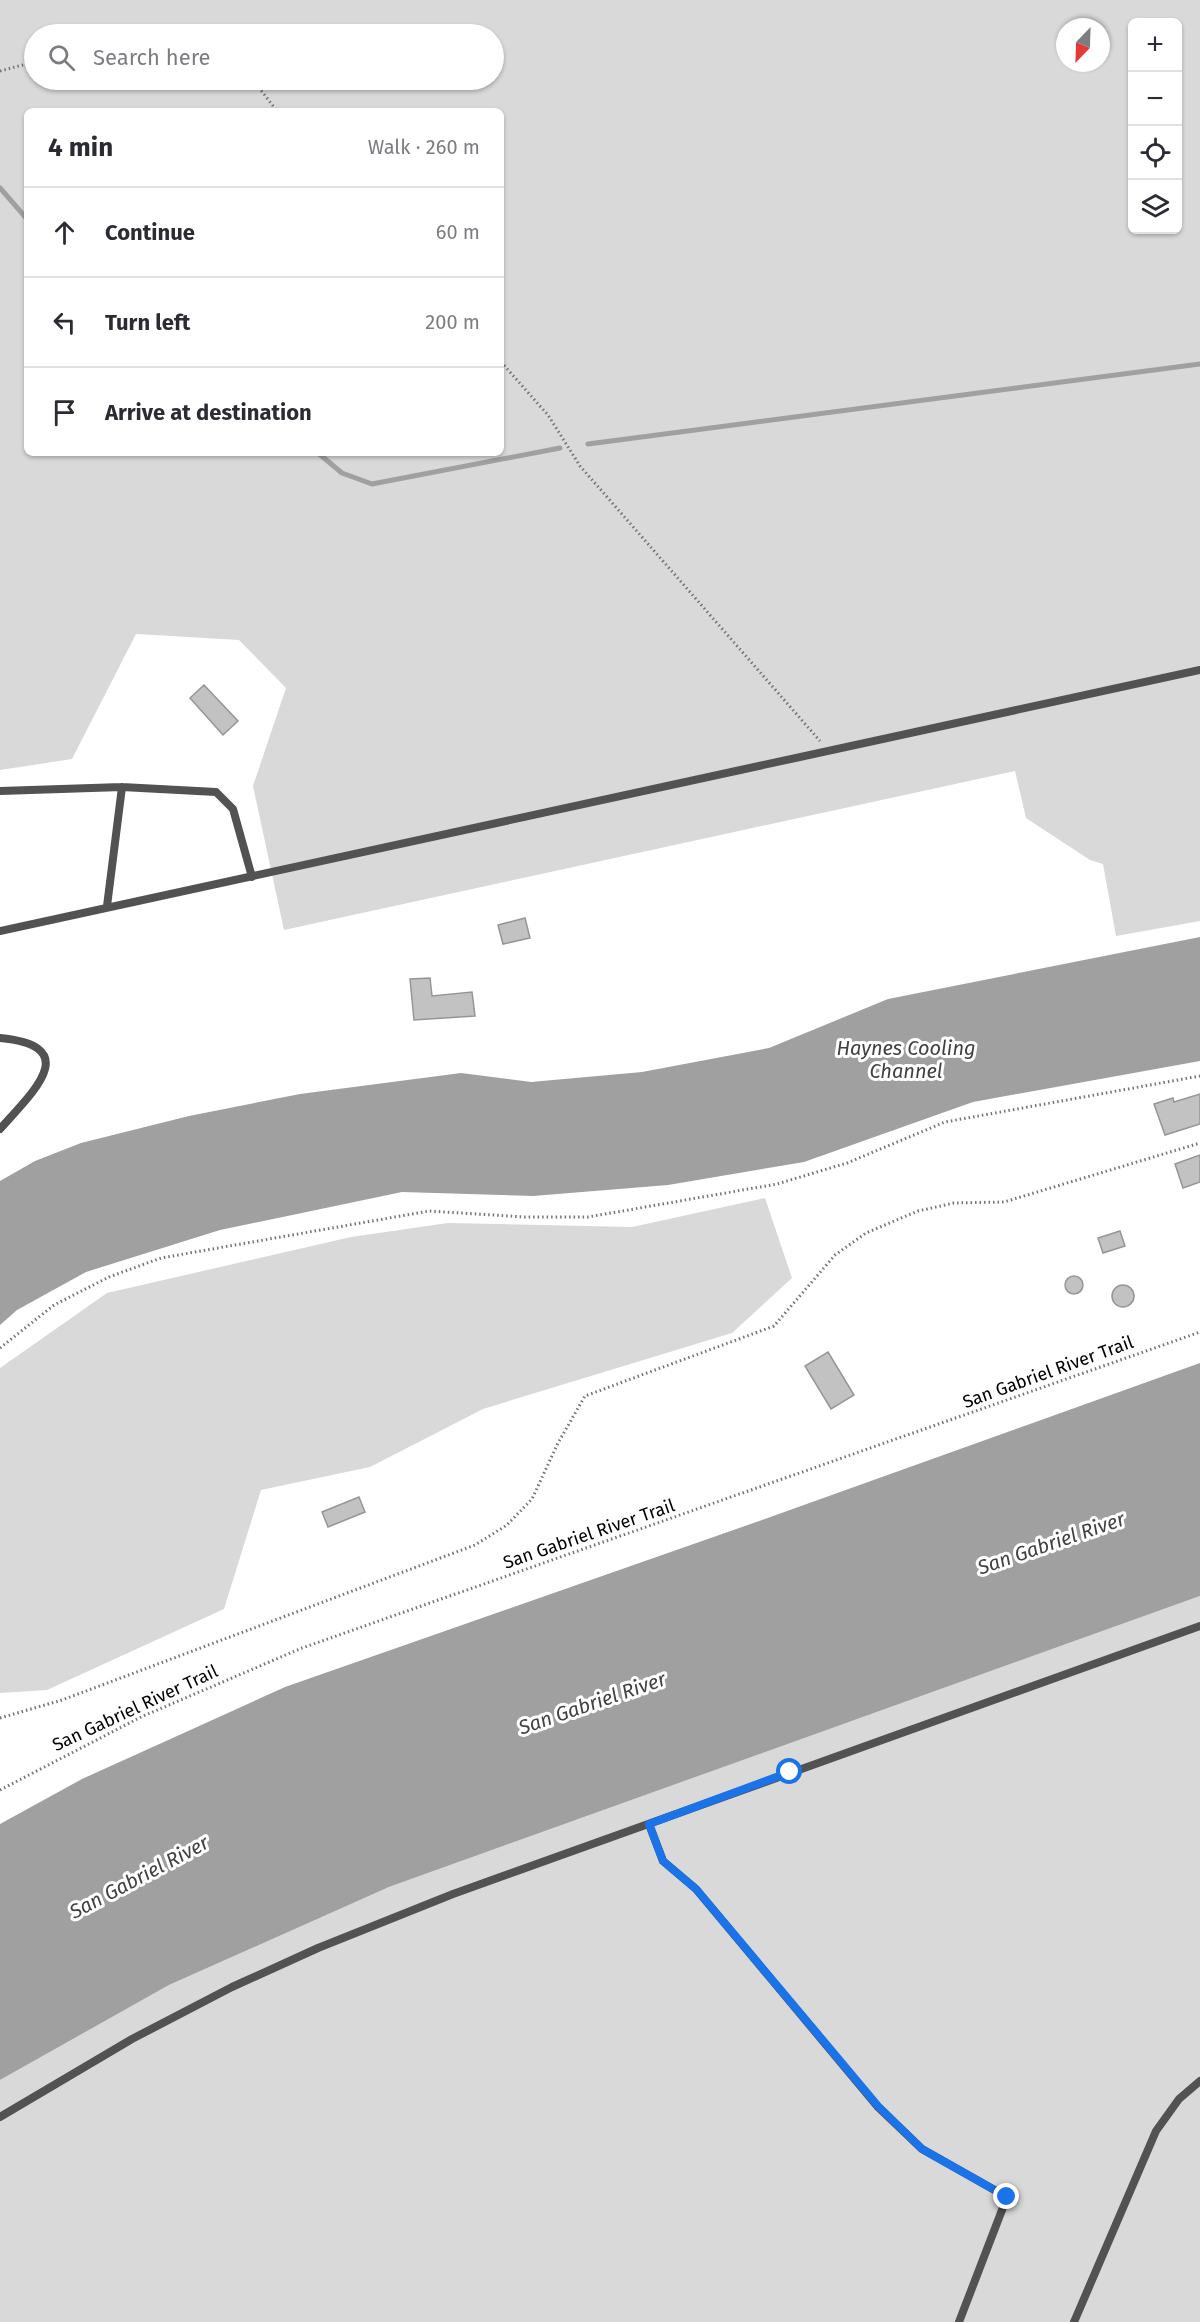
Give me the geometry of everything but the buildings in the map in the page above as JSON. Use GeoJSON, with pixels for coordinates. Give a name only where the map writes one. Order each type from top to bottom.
{"type":"FeatureCollection","features":[{"type":"Feature","properties":{"kind":"lane"},"geometry":{"type":"LineString","coordinates":[[0,931],[1200,670]]}},
{"type":"Feature","properties":{"kind":"lane"},"geometry":{"type":"LineString","coordinates":[[0,791],[122,787],[216,792],[233,809],[252,877]]}},
{"type":"Feature","properties":{"kind":"lane"},"geometry":{"type":"LineString","coordinates":[[107,906],[122,787]]}},
{"type":"Feature","properties":{"kind":"lane"},"geometry":{"type":"LineString","coordinates":[[0,1038],[19,1040],[37,1046],[45,1054],[48,1063],[42,1077],[0,1129]]}},
{"type":"Feature","properties":{"kind":"lane"},"geometry":{"type":"LineString","coordinates":[[0,2117],[132,2038],[243,1982],[318,1948],[453,1894],[1200,1626]]}},
{"type":"Feature","properties":{"kind":"lane"},"geometry":{"type":"LineString","coordinates":[[649,1824],[663,1861],[696,1889],[878,2106],[922,2149],[1007,2197],[959,2322]]}},
{"type":"Feature","properties":{"kind":"lane"},"geometry":{"type":"LineString","coordinates":[[1074,2322],[1156,2131],[1179,2099],[1200,2081]]}},
{"type":"Feature","properties":{"kind":"path"},"geometry":{"type":"LineString","coordinates":[[0,70],[24,64]]}},
{"type":"Feature","properties":{"kind":"path"},"geometry":{"type":"LineString","coordinates":[[261,90],[275,108]]}},
{"type":"Feature","properties":{"kind":"path"},"geometry":{"type":"LineString","coordinates":[[504,365],[548,415],[579,466],[829,752]]}},
{"type":"Feature","properties":{"kind":"path"},"geometry":{"type":"LineString","coordinates":[[0,1348],[54,1305],[109,1277],[161,1258],[429,1211],[588,1217],[754,1188],[847,1163],[945,1122],[1200,1076]]}},
{"type":"Feature","properties":{"kind":"path"},"geometry":{"type":"LineString","coordinates":[[0,1718],[62,1700],[475,1545],[507,1526],[532,1499],[558,1443],[585,1396],[774,1326],[835,1255],[866,1233],[918,1211],[954,1203],[1004,1203],[1200,1143]]}},
{"type":"Feature","properties":{"kind":"path","name":"San Gabriel River Trail"},"geometry":{"type":"LineString","coordinates":[[0,1790],[141,1717],[302,1648],[1200,1332]]}},
{"type":"Feature","properties":{"kind":"shaded area"},"geometry":{"type":"Polygon","coordinates":[[[0,0],[1200,0],[1200,921],[1116,936],[1103,864],[1090,860],[1026,818],[1015,771],[284,930],[253,786],[286,688],[239,640],[136,634],[72,759],[0,770],[0,0]]]}},
{"type":"Feature","properties":{"kind":"shaded area"},"geometry":{"type":"Polygon","coordinates":[[[765,1198],[792,1278],[732,1333],[483,1409],[370,1467],[261,1490],[224,1609],[47,1690],[0,1693],[0,1368],[107,1293],[351,1237],[448,1223],[632,1227],[765,1198]]]}},
{"type":"Feature","properties":{"kind":"shaded area"},"geometry":{"type":"Polygon","coordinates":[[[1200,1596],[1200,2322],[0,2322],[0,2080],[169,1985],[389,1887],[1200,1596]]]}},
{"type":"Feature","properties":{"kind":"water","name":"Haynes Cooling Channel"},"geometry":{"type":"Polygon","coordinates":[[[1200,937],[1200,1061],[973,1102],[804,1162],[668,1185],[533,1196],[402,1192],[220,1230],[86,1272],[17,1310],[0,1325],[0,1181],[35,1161],[81,1143],[189,1116],[300,1094],[461,1073],[531,1082],[642,1072],[769,1048],[888,999],[1200,937]]]}},
{"type":"Feature","properties":{"kind":"water","name":"San Gabriel River"},"geometry":{"type":"Polygon","coordinates":[[[1200,1363],[1200,1596],[389,1887],[169,1985],[0,2080],[0,1824],[82,1779],[285,1687],[1200,1363]]]}},
{"type":"Feature","properties":{"kind":"waterway"},"geometry":{"type":"LineString","coordinates":[[0,188],[24,216]]}},
{"type":"Feature","properties":{"kind":"waterway"},"geometry":{"type":"LineString","coordinates":[[588,444],[1200,364]]}},
{"type":"Feature","properties":{"kind":"waterway"},"geometry":{"type":"LineString","coordinates":[[322,456],[342,473],[372,484],[560,448]]}},
{"type":"Feature","properties":{"kind":"route"},"geometry":{"type":"LineString","coordinates":[[790,1772],[649,1824],[663,1861],[696,1889],[878,2106],[922,2149],[1007,2197]]}}]}
